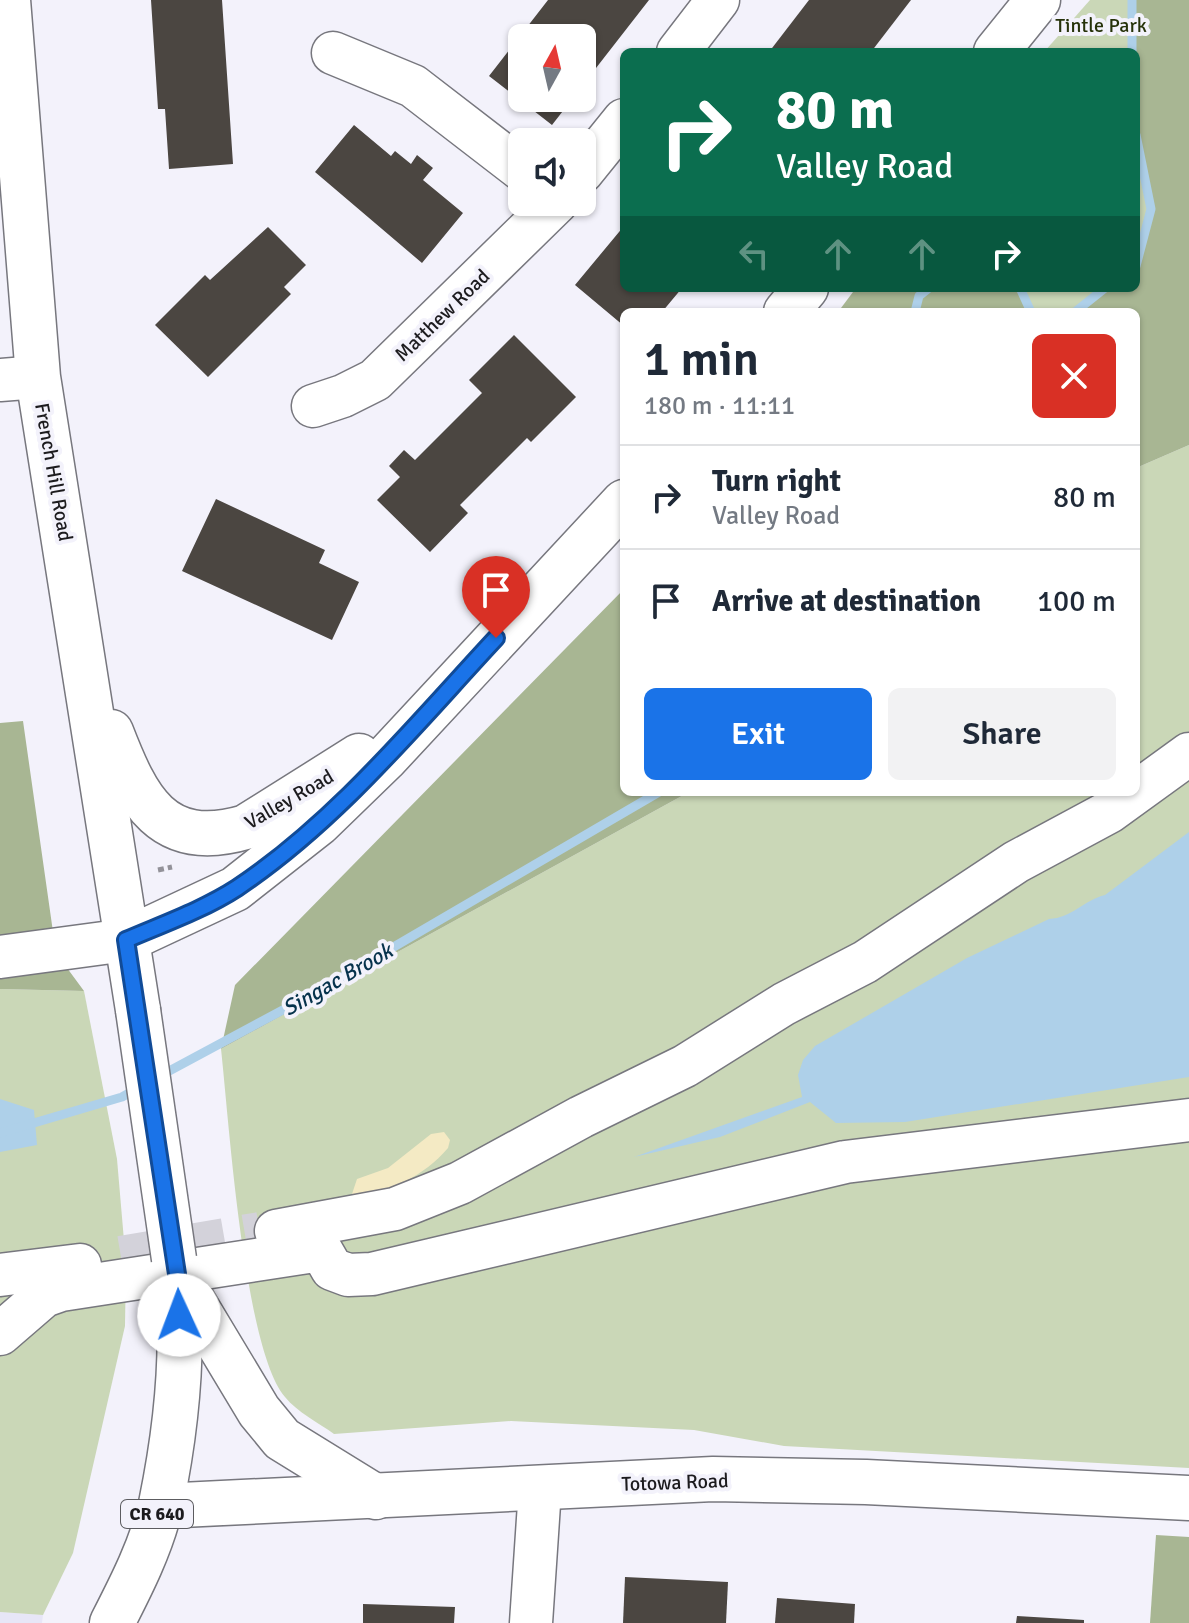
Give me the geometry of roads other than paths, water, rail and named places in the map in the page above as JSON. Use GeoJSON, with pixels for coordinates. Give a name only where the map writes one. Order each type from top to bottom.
{"type":"FeatureCollection","features":[{"type":"Feature","properties":{"kind":"main road","name":"French Hill Road"},"geometry":{"type":"LineString","coordinates":[[8,0],[19,378],[76,602],[126,940]]}},
{"type":"Feature","properties":{"kind":"main road"},"geometry":{"type":"LineString","coordinates":[[999,48],[1038,0]]}},
{"type":"Feature","properties":{"kind":"main road"},"geometry":{"type":"LineString","coordinates":[[789,308],[803,292]]}},
{"type":"Feature","properties":{"kind":"main road","name":"Valley Road"},"geometry":{"type":"LineString","coordinates":[[126,940],[199,908],[269,864],[319,823],[385,759],[620,506]]}},
{"type":"Feature","properties":{"kind":"main road","name":"Valley Road"},"geometry":{"type":"LineString","coordinates":[[76,602],[92,673],[132,786],[160,817],[200,832],[228,832],[270,814],[341,769],[398,727],[475,661]]}},
{"type":"Feature","properties":{"kind":"main road","name":"CR 640"},"geometry":{"type":"LineString","coordinates":[[112,1623],[135,1576],[161,1506],[176,1398],[176,1266],[126,940]]}},
{"type":"Feature","properties":{"kind":"main road"},"geometry":{"type":"LineString","coordinates":[[176,1266],[259,1411],[282,1439],[376,1497]]}},
{"type":"Feature","properties":{"kind":"main road","name":"Totowa Road"},"geometry":{"type":"LineString","coordinates":[[161,1506],[713,1479],[866,1482],[1189,1498]]}},
{"type":"Feature","properties":{"kind":"street"},"geometry":{"type":"LineString","coordinates":[[681,48],[718,0]]}},
{"type":"Feature","properties":{"kind":"street"},"geometry":{"type":"LineString","coordinates":[[333,53],[413,86],[508,159]]}},
{"type":"Feature","properties":{"kind":"street"},"geometry":{"type":"LineString","coordinates":[[596,155],[620,125]]}},
{"type":"Feature","properties":{"kind":"street","name":"Matthew Road"},"geometry":{"type":"LineString","coordinates":[[313,406],[375,380],[543,216]]}},
{"type":"Feature","properties":{"kind":"street"},"geometry":{"type":"LineString","coordinates":[[1140,790],[1189,754]]}},
{"type":"Feature","properties":{"kind":"street"},"geometry":{"type":"LineString","coordinates":[[0,1275],[61,1290],[320,1238],[460,1183],[581,1117],[685,1066],[784,1004],[865,962],[1016,862],[1109,812],[1131,796]]}},
{"type":"Feature","properties":{"kind":"street"},"geometry":{"type":"LineString","coordinates":[[0,957],[126,940]]}},
{"type":"Feature","properties":{"kind":"street"},"geometry":{"type":"LineString","coordinates":[[320,1238],[332,1269],[348,1275],[372,1274],[845,1162],[1189,1120]]}},
{"type":"Feature","properties":{"kind":"street"},"geometry":{"type":"LineString","coordinates":[[260,1233],[320,1238]]}},
{"type":"Feature","properties":{"kind":"street"},"geometry":{"type":"LineString","coordinates":[[0,1334],[46,1284],[121,1257]]}},
{"type":"Feature","properties":{"kind":"street"},"geometry":{"type":"LineString","coordinates":[[531,1623],[540,1489]]}},
{"type":"Feature","properties":{"kind":"water"},"geometry":{"type":"Polygon","coordinates":[[[1189,832],[1189,1077],[905,1122],[836,1123],[810,1102],[720,1137],[634,1157],[802,1097],[798,1075],[803,1060],[815,1046],[967,958],[1105,895],[1189,832]]]}},
{"type":"Feature","properties":{"kind":"water"},"geometry":{"type":"Polygon","coordinates":[[[0,1099],[34,1110],[37,1145],[0,1152],[0,1099]]]}},
{"type":"Feature","properties":{"kind":"waterway","name":"Singac Brook"},"geometry":{"type":"LineString","coordinates":[[1132,0],[1132,48]]}},
{"type":"Feature","properties":{"kind":"waterway","name":"Singac Brook"},"geometry":{"type":"LineString","coordinates":[[1140,155],[1151,209],[1140,251]]}},
{"type":"Feature","properties":{"kind":"waterway","name":"Singac Brook"},"geometry":{"type":"LineString","coordinates":[[916,308],[919,296],[924,292]]}},
{"type":"Feature","properties":{"kind":"waterway","name":"Singac Brook"},"geometry":{"type":"LineString","coordinates":[[1022,292],[1029,308]]}},
{"type":"Feature","properties":{"kind":"waterway","name":"Singac Brook"},"geometry":{"type":"LineString","coordinates":[[1080,308],[1100,292]]}},
{"type":"Feature","properties":{"kind":"waterway","name":"Singac Brook"},"geometry":{"type":"LineString","coordinates":[[158,1077],[320,990],[652,796]]}},
{"type":"Feature","properties":{"kind":"waterway","name":"Singac Brook"},"geometry":{"type":"LineString","coordinates":[[0,1133],[122,1097],[138,1088]]}},
{"type":"Feature","properties":{"kind":"tunnel"},"geometry":{"type":"LineString","coordinates":[[121,1257],[260,1233]]}},
{"type":"Feature","properties":{"kind":"park label","name":"Tintle Park"},"geometry":{"type":"Point","coordinates":[1101,25]}}]}
